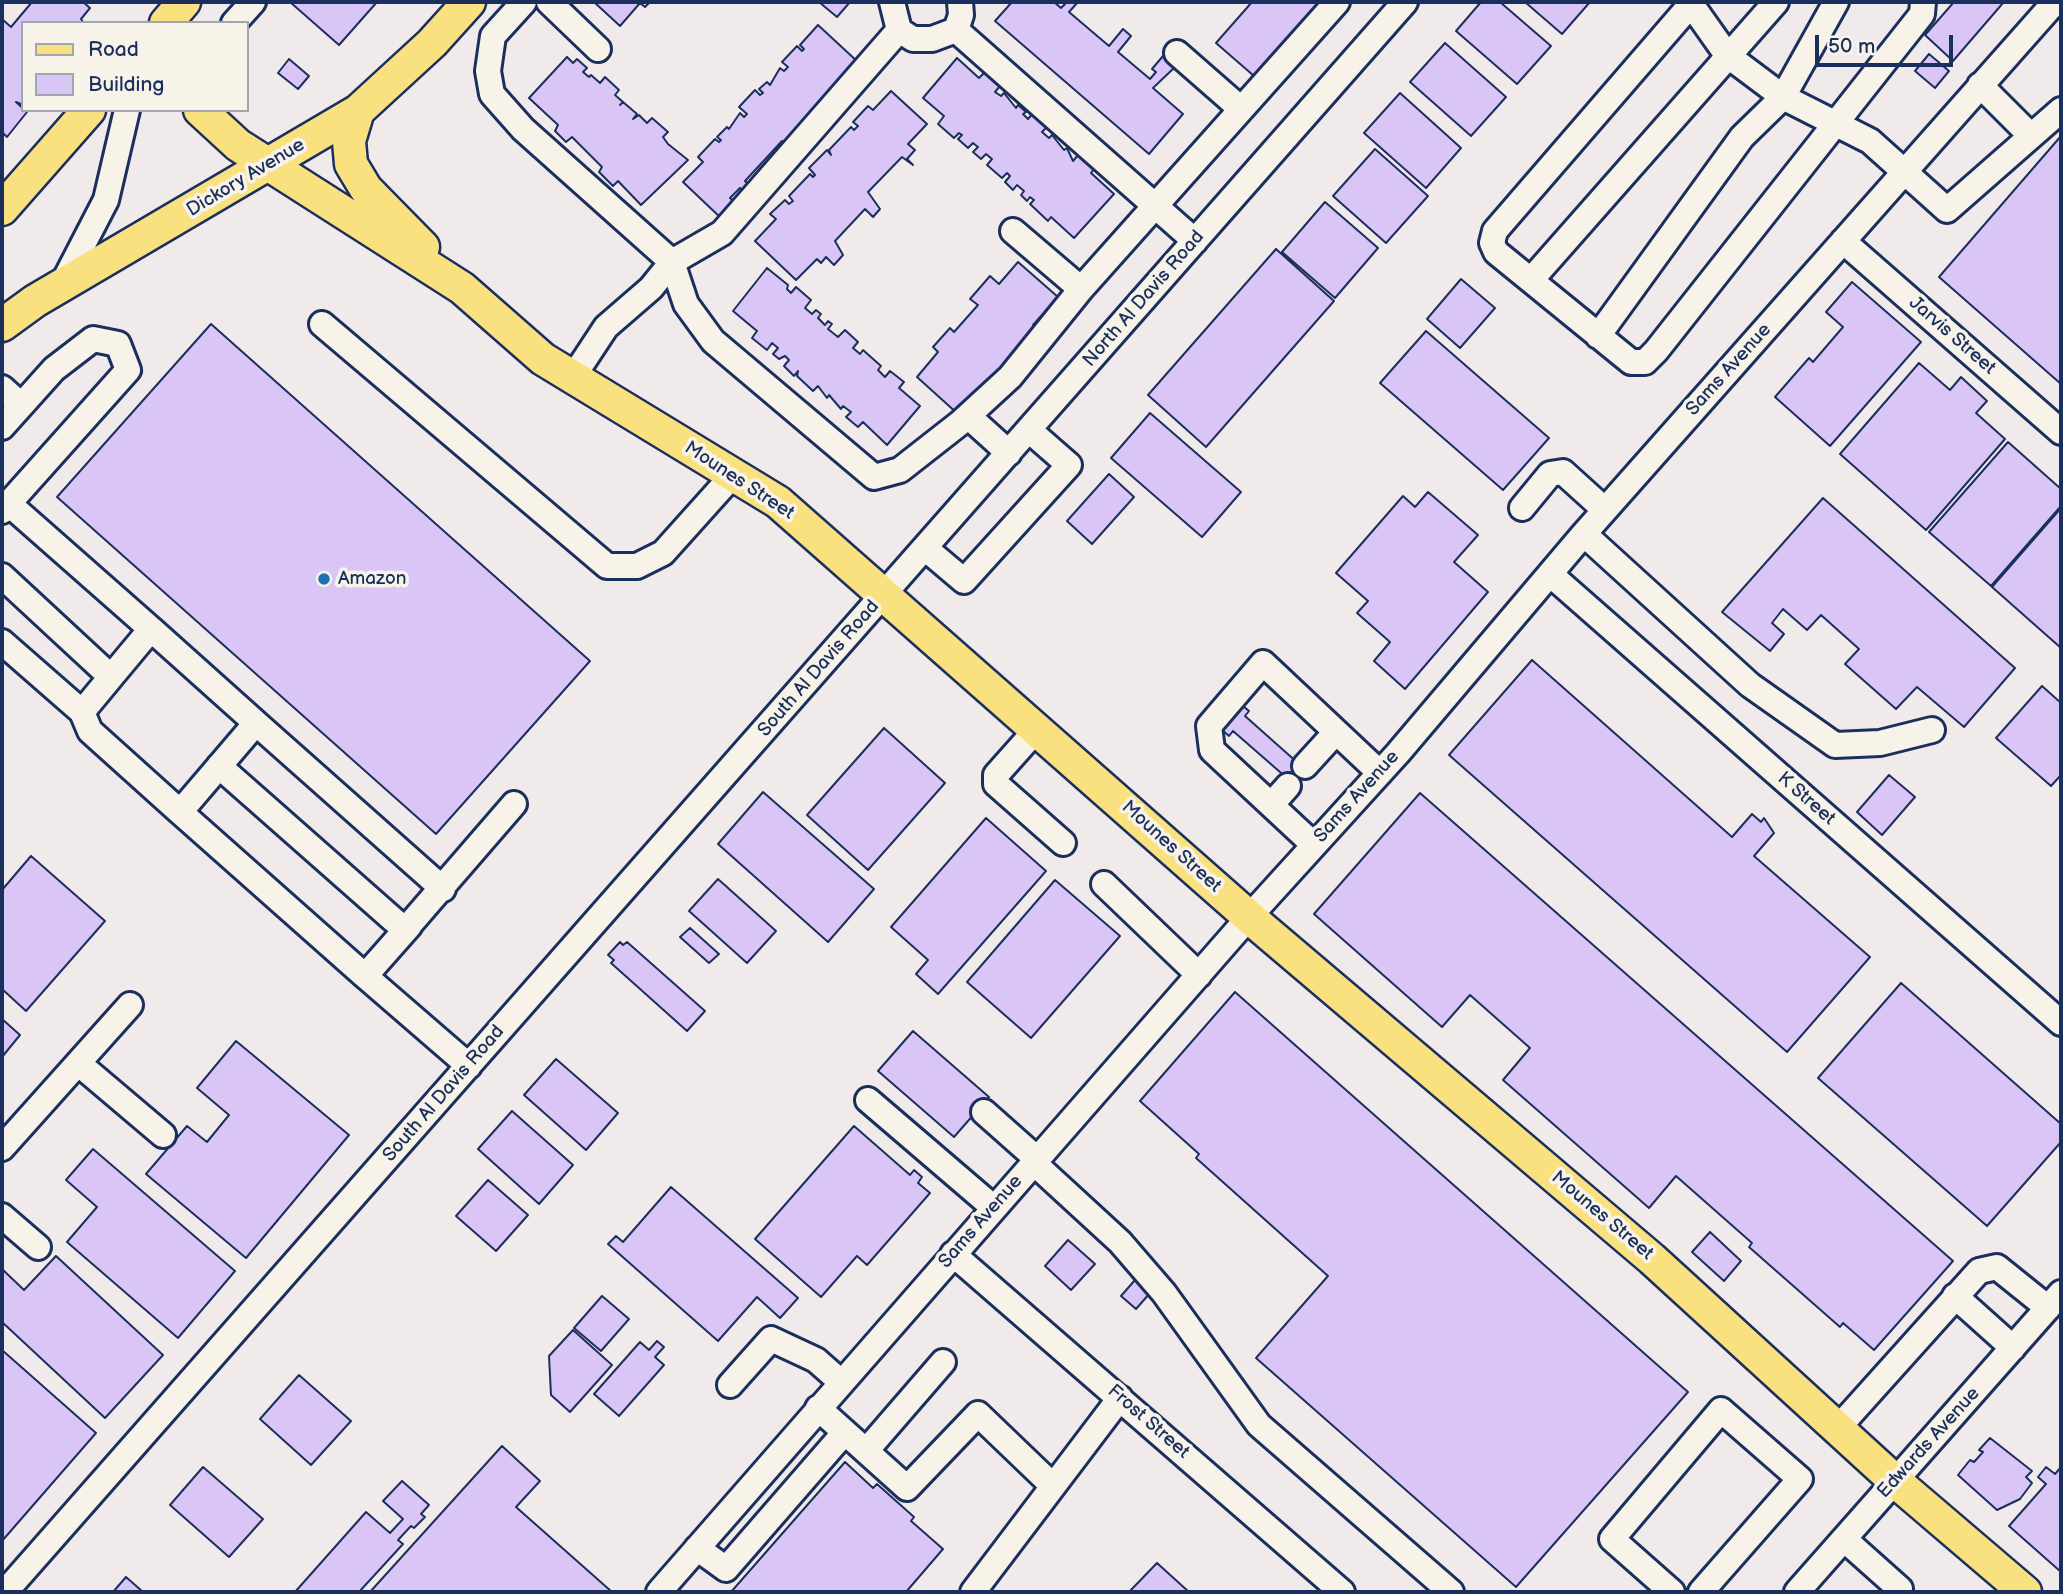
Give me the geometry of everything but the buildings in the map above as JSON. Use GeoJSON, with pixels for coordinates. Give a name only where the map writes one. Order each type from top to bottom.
{"type":"FeatureCollection","features":[{"type":"Feature","properties":{"kind":"main road","name":"Dickory Avenue"},"geometry":{"type":"LineString","coordinates":[[2,325],[35,301],[358,111],[432,43],[469,2]]}},
{"type":"Feature","properties":{"kind":"main road"},"geometry":{"type":"LineString","coordinates":[[358,111],[349,141],[351,164],[366,188],[463,288]]}},
{"type":"Feature","properties":{"kind":"main road"},"geometry":{"type":"LineString","coordinates":[[2,209],[87,112]]}},
{"type":"Feature","properties":{"kind":"main road","name":"Mounes Street"},"geometry":{"type":"LineString","coordinates":[[202,112],[237,145],[271,164],[463,288],[543,359],[778,502],[1249,917],[1652,1259],[1895,1481],[2025,1592]]}},
{"type":"Feature","properties":{"kind":"main road"},"geometry":{"type":"LineString","coordinates":[[2,293],[10,298],[35,301]]}},
{"type":"Feature","properties":{"kind":"street"},"geometry":{"type":"LineString","coordinates":[[236,21],[253,2]]}},
{"type":"Feature","properties":{"kind":"street"},"geometry":{"type":"LineString","coordinates":[[524,2],[493,36],[488,72],[492,94],[523,129],[672,262],[686,304],[713,341],[874,477],[900,470],[968,416],[1010,377],[1082,289],[1336,2]]}},
{"type":"Feature","properties":{"kind":"street"},"geometry":{"type":"LineString","coordinates":[[549,2],[598,49]]}},
{"type":"Feature","properties":{"kind":"street"},"geometry":{"type":"LineString","coordinates":[[892,2],[899,30],[913,39],[932,39],[956,30]]}},
{"type":"Feature","properties":{"kind":"street"},"geometry":{"type":"LineString","coordinates":[[956,30],[961,15],[960,2]]}},
{"type":"Feature","properties":{"kind":"street","name":"North Al Davis Road"},"geometry":{"type":"LineString","coordinates":[[883,596],[1405,2]]}},
{"type":"Feature","properties":{"kind":"street"},"geometry":{"type":"LineString","coordinates":[[1531,281],[1776,2]]}},
{"type":"Feature","properties":{"kind":"street"},"geometry":{"type":"LineString","coordinates":[[1598,335],[1742,137],[1783,97],[1836,2]]}},
{"type":"Feature","properties":{"kind":"street"},"geometry":{"type":"LineString","coordinates":[[1923,2],[1922,14],[1835,125],[1645,362],[1631,362],[1496,252],[1492,243],[1495,231],[1692,3],[1727,55],[1783,97],[1835,125],[1870,141],[1947,210],[2061,110]]}},
{"type":"Feature","properties":{"kind":"street","name":"Sams Avenue"},"geometry":{"type":"LineString","coordinates":[[659,1592],[1249,917],[1380,772],[1605,510],[2054,2]]}},
{"type":"Feature","properties":{"kind":"street"},"geometry":{"type":"LineString","coordinates":[[573,377],[606,327],[651,288],[672,262],[722,233],[899,30]]}},
{"type":"Feature","properties":{"kind":"street"},"geometry":{"type":"LineString","coordinates":[[956,30],[1157,204],[1195,241]]}},
{"type":"Feature","properties":{"kind":"street"},"geometry":{"type":"LineString","coordinates":[[1177,53],[1241,109]]}},
{"type":"Feature","properties":{"kind":"street"},"geometry":{"type":"LineString","coordinates":[[1980,85],[2032,136]]}},
{"type":"Feature","properties":{"kind":"street"},"geometry":{"type":"LineString","coordinates":[[62,286],[107,200],[127,112]]}},
{"type":"Feature","properties":{"kind":"street"},"geometry":{"type":"LineString","coordinates":[[1013,232],[1082,289]]}},
{"type":"Feature","properties":{"kind":"street","name":"Jarvis Street"},"geometry":{"type":"LineString","coordinates":[[1843,241],[2061,432]]}},
{"type":"Feature","properties":{"kind":"street"},"geometry":{"type":"LineString","coordinates":[[322,324],[607,566],[637,566],[663,553],[733,475]]}},
{"type":"Feature","properties":{"kind":"street"},"geometry":{"type":"LineString","coordinates":[[2,427],[54,369],[93,339],[118,344],[128,370],[5,507],[151,629],[443,889]]}},
{"type":"Feature","properties":{"kind":"street"},"geometry":{"type":"LineString","coordinates":[[2,388],[21,405]]}},
{"type":"Feature","properties":{"kind":"street"},"geometry":{"type":"LineString","coordinates":[[968,416],[1009,453]]}},
{"type":"Feature","properties":{"kind":"street"},"geometry":{"type":"LineString","coordinates":[[925,548],[964,581],[1069,465],[1029,430]]}},
{"type":"Feature","properties":{"kind":"street"},"geometry":{"type":"LineString","coordinates":[[1522,508],[1550,474],[1563,472],[1605,510]]}},
{"type":"Feature","properties":{"kind":"street"},"geometry":{"type":"LineString","coordinates":[[1584,534],[1750,685],[1835,745],[1853,747],[1880,743],[1932,730]]}},
{"type":"Feature","properties":{"kind":"street","name":"K Street"},"geometry":{"type":"LineString","coordinates":[[1550,574],[2061,1023]]}},
{"type":"Feature","properties":{"kind":"street"},"geometry":{"type":"LineString","coordinates":[[2,576],[111,677]]}},
{"type":"Feature","properties":{"kind":"street","name":"South Al Davis Road"},"geometry":{"type":"LineString","coordinates":[[5,1592],[883,596]]}},
{"type":"Feature","properties":{"kind":"street"},"geometry":{"type":"LineString","coordinates":[[82,712],[151,629]]}},
{"type":"Feature","properties":{"kind":"street"},"geometry":{"type":"LineString","coordinates":[[2,642],[82,712],[90,731],[469,1066]]}},
{"type":"Feature","properties":{"kind":"street"},"geometry":{"type":"LineString","coordinates":[[1314,845],[1212,750],[1209,726],[1263,663],[1380,772]]}},
{"type":"Feature","properties":{"kind":"street"},"geometry":{"type":"LineString","coordinates":[[180,812],[256,723]]}},
{"type":"Feature","properties":{"kind":"street"},"geometry":{"type":"LineString","coordinates":[[1037,729],[996,775],[996,784],[1062,843]]}},
{"type":"Feature","properties":{"kind":"street"},"geometry":{"type":"LineString","coordinates":[[1305,766],[1336,732]]}},
{"type":"Feature","properties":{"kind":"street"},"geometry":{"type":"LineString","coordinates":[[219,766],[405,930],[410,925]]}},
{"type":"Feature","properties":{"kind":"street"},"geometry":{"type":"LineString","coordinates":[[1271,805],[1288,786]]}},
{"type":"Feature","properties":{"kind":"street"},"geometry":{"type":"LineString","coordinates":[[365,976],[514,804]]}},
{"type":"Feature","properties":{"kind":"street"},"geometry":{"type":"LineString","coordinates":[[1104,884],[1199,975]]}},
{"type":"Feature","properties":{"kind":"street"},"geometry":{"type":"LineString","coordinates":[[2,1148],[130,1005]]}},
{"type":"Feature","properties":{"kind":"street"},"geometry":{"type":"LineString","coordinates":[[78,1063],[163,1135]]}},
{"type":"Feature","properties":{"kind":"street"},"geometry":{"type":"LineString","coordinates":[[868,1100],[994,1208]]}},
{"type":"Feature","properties":{"kind":"street"},"geometry":{"type":"LineString","coordinates":[[984,1112],[1120,1242],[1164,1293],[1229,1379],[1259,1425],[1451,1592]]}},
{"type":"Feature","properties":{"kind":"street"},"geometry":{"type":"LineString","coordinates":[[2,1216],[38,1247]]}},
{"type":"Feature","properties":{"kind":"street","name":"Frost Street"},"geometry":{"type":"LineString","coordinates":[[953,1254],[1342,1592]]}},
{"type":"Feature","properties":{"kind":"street"},"geometry":{"type":"LineString","coordinates":[[1838,1428],[1979,1271],[1997,1267],[2055,1301]]}},
{"type":"Feature","properties":{"kind":"street"},"geometry":{"type":"LineString","coordinates":[[1955,1296],[2013,1348]]}},
{"type":"Feature","properties":{"kind":"street","name":"Edwards Avenue"},"geometry":{"type":"LineString","coordinates":[[1797,1592],[2055,1301]]}},
{"type":"Feature","properties":{"kind":"street"},"geometry":{"type":"LineString","coordinates":[[730,1385],[771,1339],[816,1360],[841,1382]]}},
{"type":"Feature","properties":{"kind":"street"},"geometry":{"type":"LineString","coordinates":[[866,1451],[943,1362]]}},
{"type":"Feature","properties":{"kind":"street"},"geometry":{"type":"LineString","coordinates":[[973,1592],[1120,1398]]}},
{"type":"Feature","properties":{"kind":"street"},"geometry":{"type":"LineString","coordinates":[[818,1408],[907,1488],[978,1414],[1053,1486]]}},
{"type":"Feature","properties":{"kind":"street"},"geometry":{"type":"LineString","coordinates":[[1672,1592],[1612,1539],[1720,1410],[1800,1479],[1701,1592]]}},
{"type":"Feature","properties":{"kind":"street"},"geometry":{"type":"LineString","coordinates":[[697,1548],[726,1569],[845,1432]]}},
{"type":"Feature","properties":{"kind":"street"},"geometry":{"type":"LineString","coordinates":[[1844,1539],[1900,1589],[1897,1592]]}},
{"type":"Feature","properties":{"kind":"place","name":"Amazon"},"geometry":{"type":"Point","coordinates":[324,579]}}]}
